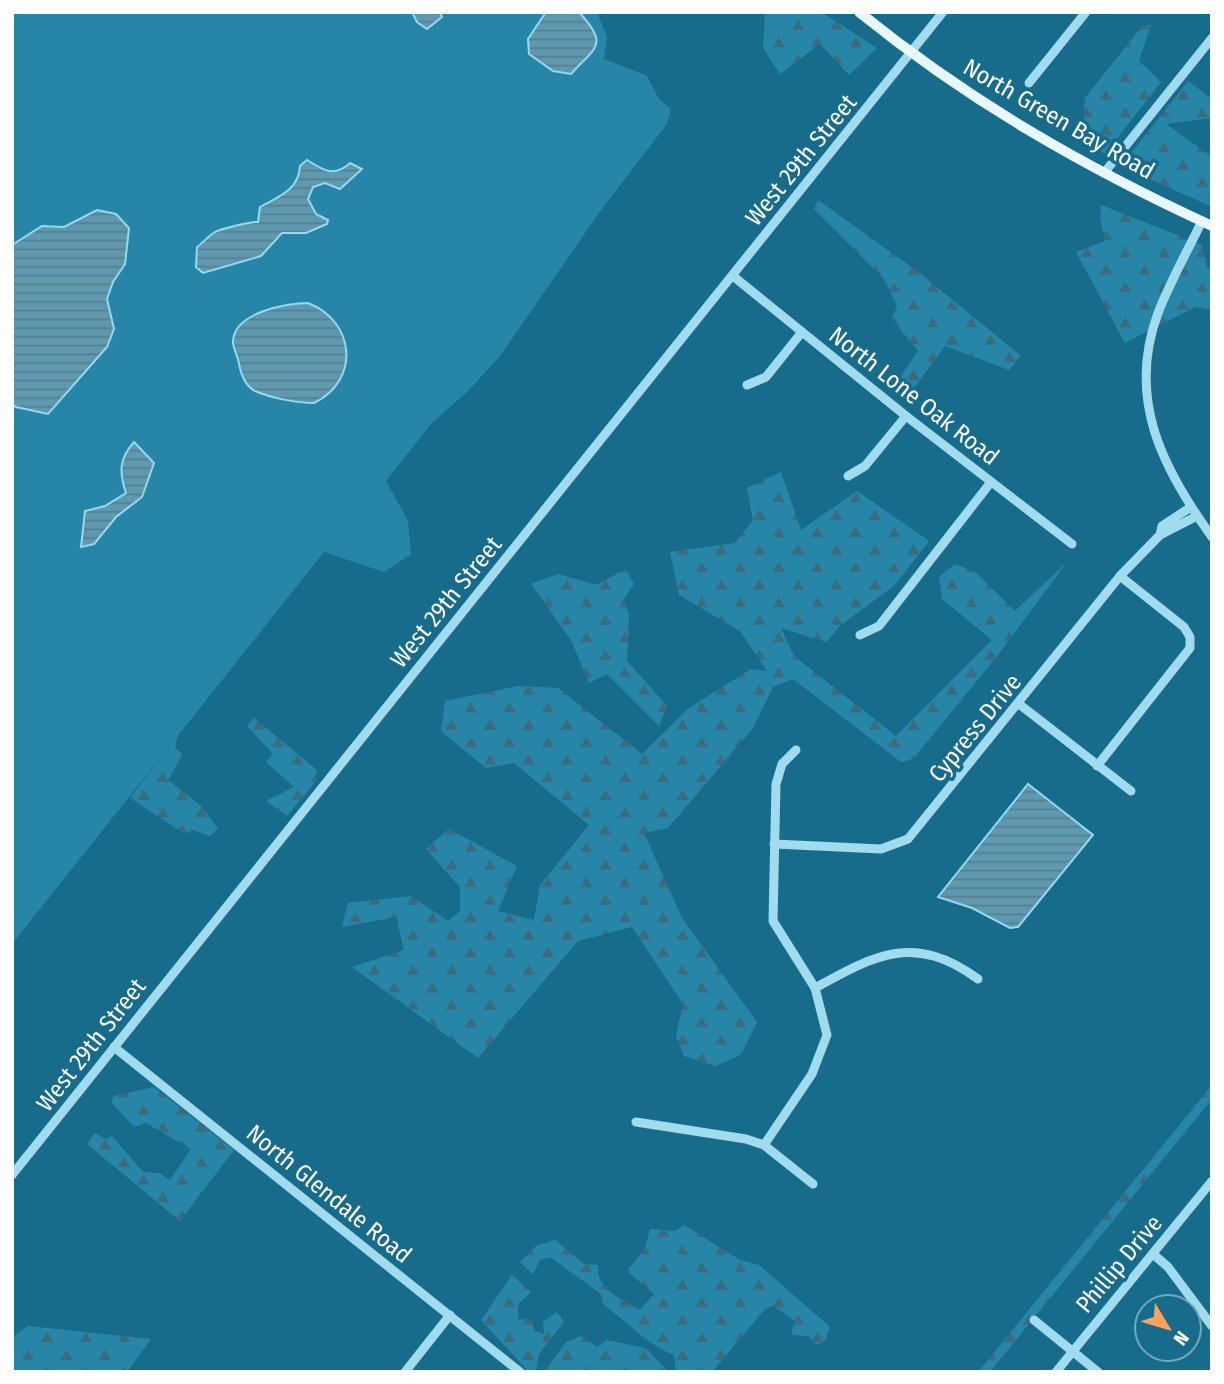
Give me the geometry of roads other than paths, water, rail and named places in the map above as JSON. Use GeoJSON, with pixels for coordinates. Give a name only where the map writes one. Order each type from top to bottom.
{"type":"FeatureCollection","features":[{"type":"Feature","properties":{"kind":"main road","name":"North Green Bay Road"},"geometry":{"type":"LineString","coordinates":[[859,12],[910,53],[999,114],[1104,173],[1207,224]]}},
{"type":"Feature","properties":{"kind":"street","name":"West 29th Street"},"geometry":{"type":"LineString","coordinates":[[12,1175],[943,12]]}},
{"type":"Feature","properties":{"kind":"street"},"geometry":{"type":"LineString","coordinates":[[1029,83],[1086,12]]}},
{"type":"Feature","properties":{"kind":"street"},"geometry":{"type":"LineString","coordinates":[[1104,173],[1212,38]]}},
{"type":"Feature","properties":{"kind":"street"},"geometry":{"type":"LineString","coordinates":[[1207,224],[1158,312],[1150,341],[1147,400],[1157,445],[1191,506],[1212,537]]}},
{"type":"Feature","properties":{"kind":"street","name":"North Lone Oak Road"},"geometry":{"type":"LineString","coordinates":[[733,276],[906,416],[1072,544]]}},
{"type":"Feature","properties":{"kind":"street"},"geometry":{"type":"LineString","coordinates":[[747,385],[766,377],[802,332]]}},
{"type":"Feature","properties":{"kind":"street"},"geometry":{"type":"LineString","coordinates":[[848,476],[865,466],[906,416]]}},
{"type":"Feature","properties":{"kind":"street"},"geometry":{"type":"LineString","coordinates":[[860,635],[879,626],[991,482]]}},
{"type":"Feature","properties":{"kind":"street","name":"Cypress Drive"},"geometry":{"type":"LineString","coordinates":[[1160,535],[1162,526],[1191,506]]}},
{"type":"Feature","properties":{"kind":"street","name":"Cypress Drive"},"geometry":{"type":"LineString","coordinates":[[774,844],[881,849],[908,839],[1120,576],[1160,535],[1197,516]]}},
{"type":"Feature","properties":{"kind":"street"},"geometry":{"type":"LineString","coordinates":[[1097,766],[1190,648],[1190,637],[1184,627],[1120,576]]}},
{"type":"Feature","properties":{"kind":"street"},"geometry":{"type":"LineString","coordinates":[[1019,704],[1131,792]]}},
{"type":"Feature","properties":{"kind":"street"},"geometry":{"type":"LineString","coordinates":[[764,1145],[782,1115],[813,1074],[827,1035],[815,988],[772,921],[776,784],[782,764],[796,750]]}},
{"type":"Feature","properties":{"kind":"street"},"geometry":{"type":"LineString","coordinates":[[815,988],[862,962],[886,953],[915,953],[938,957],[959,965],[978,979]]}},
{"type":"Feature","properties":{"kind":"street","name":"North Glendale Road"},"geometry":{"type":"LineString","coordinates":[[114,1047],[520,1372]]}},
{"type":"Feature","properties":{"kind":"street"},"geometry":{"type":"LineString","coordinates":[[636,1122],[746,1139],[764,1145],[813,1184]]}},
{"type":"Feature","properties":{"kind":"street","name":"Phillip Drive"},"geometry":{"type":"LineString","coordinates":[[1056,1372],[1212,1181]]}},
{"type":"Feature","properties":{"kind":"street"},"geometry":{"type":"LineString","coordinates":[[1153,1254],[1168,1267],[1212,1326]]}},
{"type":"Feature","properties":{"kind":"street"},"geometry":{"type":"LineString","coordinates":[[405,1372],[450,1315]]}},
{"type":"Feature","properties":{"kind":"street"},"geometry":{"type":"LineString","coordinates":[[1034,1320],[1098,1372]]}}]}
